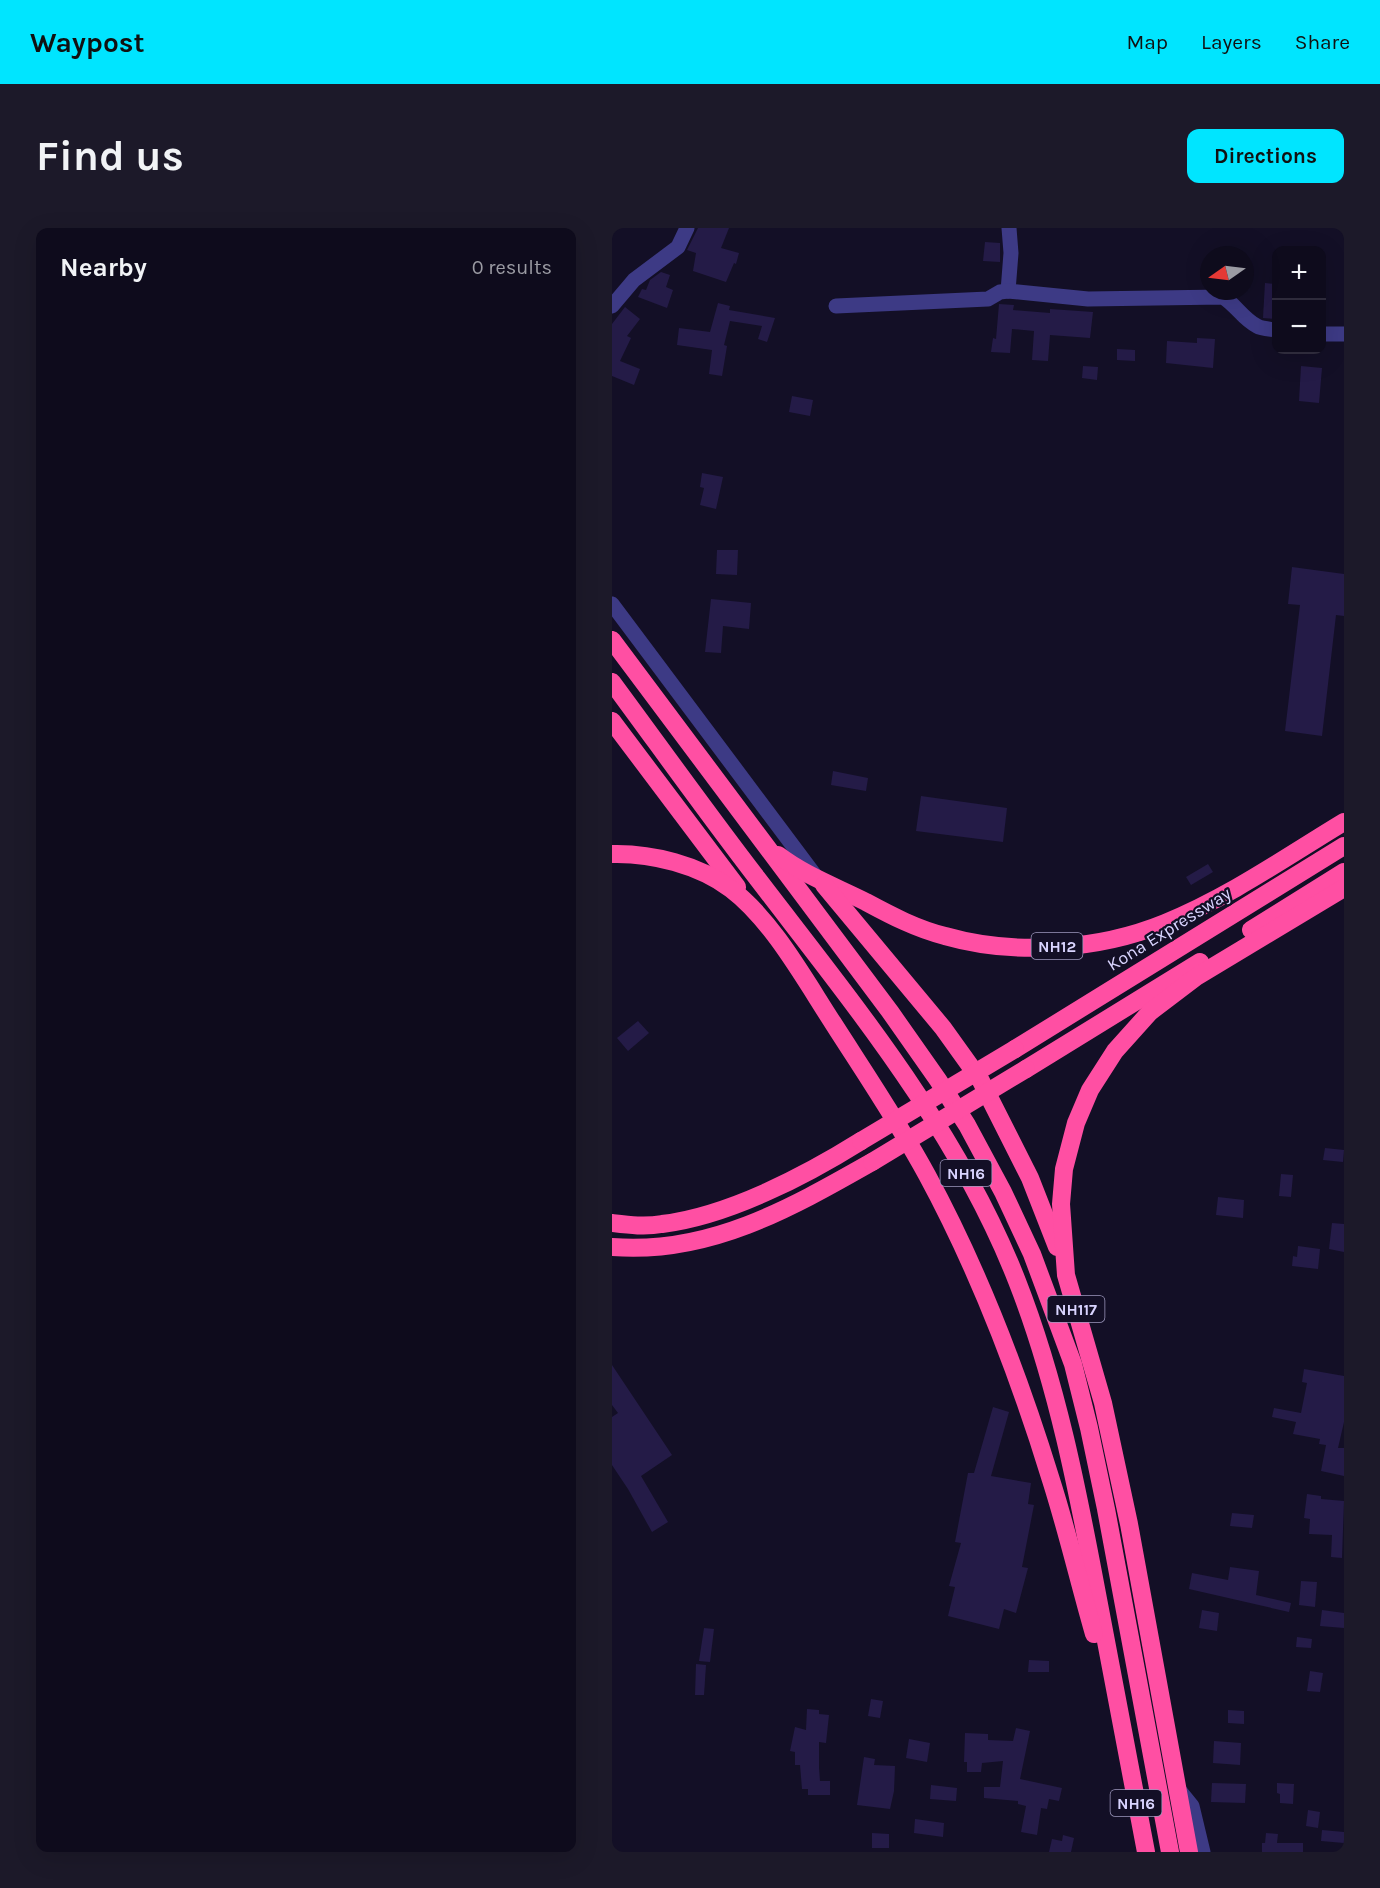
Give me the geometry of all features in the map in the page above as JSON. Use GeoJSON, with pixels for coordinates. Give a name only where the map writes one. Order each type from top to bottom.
{"type":"FeatureCollection","features":[{"type":"Feature","properties":{"kind":"highway","name":"NH12"},"geometry":{"type":"LineString","coordinates":[[612,640],[765,844],[780,857],[819,879],[909,924],[945,936],[973,942],[1023,947],[1080,944],[1137,932],[1163,924],[1232,890],[1344,822]]}},
{"type":"Feature","properties":{"kind":"highway","name":"NH16"},"geometry":{"type":"LineString","coordinates":[[612,682],[756,877],[884,1044],[944,1135],[975,1190],[1017,1280],[1051,1384],[1069,1455],[1146,1852]]}},
{"type":"Feature","properties":{"kind":"highway"},"geometry":{"type":"LineString","coordinates":[[612,721],[752,908],[784,947],[927,1175],[985,1298],[1016,1377],[1051,1480],[1127,1754]]}},
{"type":"Feature","properties":{"kind":"highway","name":"NH16"},"geometry":{"type":"LineString","coordinates":[[765,844],[938,1080],[967,1125],[1003,1192],[1032,1254],[1073,1364],[1089,1428],[1113,1543],[1170,1852]]}},
{"type":"Feature","properties":{"kind":"highway","name":"Kona Expressway"},"geometry":{"type":"LineString","coordinates":[[612,1222],[635,1226],[662,1224],[710,1212],[776,1188],[805,1174],[1344,846]]}},
{"type":"Feature","properties":{"kind":"highway"},"geometry":{"type":"LineString","coordinates":[[612,854],[640,855],[696,870],[731,889],[752,908]]}},
{"type":"Feature","properties":{"kind":"highway"},"geometry":{"type":"LineString","coordinates":[[612,1247],[674,1246],[725,1233],[803,1201],[1026,1069],[1344,872]]}},
{"type":"Feature","properties":{"kind":"highway"},"geometry":{"type":"LineString","coordinates":[[819,879],[944,1028],[981,1081],[1030,1178],[1066,1275]]}},
{"type":"Feature","properties":{"kind":"highway","name":"NH117"},"geometry":{"type":"LineString","coordinates":[[1189,1852],[1129,1524],[1103,1403],[1066,1275],[1061,1204],[1064,1169],[1076,1123],[1090,1090],[1115,1051],[1150,1012],[1196,977],[1344,888]]}},
{"type":"Feature","properties":{"kind":"street"},"geometry":{"type":"LineString","coordinates":[[612,306],[634,280],[678,248],[687,228]]}},
{"type":"Feature","properties":{"kind":"street"},"geometry":{"type":"LineString","coordinates":[[1008,291],[1010,228]]}},
{"type":"Feature","properties":{"kind":"street"},"geometry":{"type":"LineString","coordinates":[[836,306],[988,299],[1000,292],[1008,291],[1088,299],[1223,297],[1233,303],[1258,327],[1272,329]]}},
{"type":"Feature","properties":{"kind":"street"},"geometry":{"type":"LineString","coordinates":[[1326,334],[1344,334]]}},
{"type":"Feature","properties":{"kind":"street"},"geometry":{"type":"LineString","coordinates":[[612,604],[819,879]]}},
{"type":"Feature","properties":{"kind":"street"},"geometry":{"type":"LineString","coordinates":[[1179,1790],[1192,1806],[1203,1852]]}},
{"type":"Feature","properties":{"kind":"building"},"geometry":{"type":"Polygon","coordinates":[[[698,228],[729,228],[721,248],[739,253],[726,282],[693,271],[696,253],[687,250],[698,228]]]}},
{"type":"Feature","properties":{"kind":"building"},"geometry":{"type":"Polygon","coordinates":[[[985,242],[1000,243],[1000,262],[983,261],[985,242]]]}},
{"type":"Feature","properties":{"kind":"building"},"geometry":{"type":"Polygon","coordinates":[[[661,272],[670,275],[666,287],[673,290],[667,308],[638,297],[642,289],[646,290],[650,280],[661,272]]]}},
{"type":"Feature","properties":{"kind":"building"},"geometry":{"type":"Polygon","coordinates":[[[1265,283],[1272,284],[1272,319],[1263,318],[1265,283]]]}},
{"type":"Feature","properties":{"kind":"building"},"geometry":{"type":"Polygon","coordinates":[[[718,303],[730,306],[729,310],[775,318],[767,342],[758,339],[762,326],[730,321],[724,345],[727,346],[722,376],[709,374],[712,350],[677,345],[679,328],[710,332],[718,303]]]}},
{"type":"Feature","properties":{"kind":"building"},"geometry":{"type":"Polygon","coordinates":[[[999,304],[1014,305],[1013,310],[1050,313],[1050,309],[1093,312],[1090,338],[1050,335],[1048,361],[1032,360],[1034,331],[1012,329],[1010,353],[991,352],[993,338],[996,339],[999,304]]]}},
{"type":"Feature","properties":{"kind":"building"},"geometry":{"type":"Polygon","coordinates":[[[625,307],[640,319],[627,336],[631,338],[620,361],[640,369],[634,385],[612,376],[612,324],[625,307]]]}},
{"type":"Feature","properties":{"kind":"building"},"geometry":{"type":"Polygon","coordinates":[[[1197,338],[1215,339],[1213,368],[1166,363],[1167,341],[1197,343],[1197,338]]]}},
{"type":"Feature","properties":{"kind":"building"},"geometry":{"type":"Polygon","coordinates":[[[1117,349],[1135,350],[1135,361],[1117,360],[1117,349]]]}},
{"type":"Feature","properties":{"kind":"building"},"geometry":{"type":"Polygon","coordinates":[[[1083,366],[1098,367],[1097,380],[1082,378],[1083,366]]]}},
{"type":"Feature","properties":{"kind":"building"},"geometry":{"type":"Polygon","coordinates":[[[1301,366],[1322,368],[1319,403],[1299,401],[1301,366]]]}},
{"type":"Feature","properties":{"kind":"building"},"geometry":{"type":"Polygon","coordinates":[[[792,396],[813,400],[810,416],[789,412],[792,396]]]}},
{"type":"Feature","properties":{"kind":"building"},"geometry":{"type":"Polygon","coordinates":[[[702,473],[723,477],[716,509],[700,505],[704,488],[700,487],[702,473]]]}},
{"type":"Feature","properties":{"kind":"building"},"geometry":{"type":"Polygon","coordinates":[[[717,550],[738,550],[737,575],[716,574],[717,550]]]}},
{"type":"Feature","properties":{"kind":"building"},"geometry":{"type":"Polygon","coordinates":[[[1292,567],[1344,574],[1344,616],[1336,615],[1322,736],[1285,731],[1300,605],[1288,604],[1292,567]]]}},
{"type":"Feature","properties":{"kind":"building"},"geometry":{"type":"Polygon","coordinates":[[[711,599],[751,603],[749,629],[723,626],[721,653],[705,652],[711,599]]]}},
{"type":"Feature","properties":{"kind":"building"},"geometry":{"type":"Polygon","coordinates":[[[833,771],[868,778],[866,791],[831,785],[833,771]]]}},
{"type":"Feature","properties":{"kind":"building"},"geometry":{"type":"Polygon","coordinates":[[[921,796],[1007,808],[1003,842],[916,831],[921,796]]]}},
{"type":"Feature","properties":{"kind":"building"},"geometry":{"type":"Polygon","coordinates":[[[1208,864],[1213,872],[1191,885],[1186,877],[1208,864]]]}},
{"type":"Feature","properties":{"kind":"building"},"geometry":{"type":"Polygon","coordinates":[[[638,1021],[649,1033],[628,1051],[617,1038],[638,1021]]]}},
{"type":"Feature","properties":{"kind":"building"},"geometry":{"type":"Polygon","coordinates":[[[1325,1148],[1344,1150],[1343,1162],[1323,1160],[1325,1148]]]}},
{"type":"Feature","properties":{"kind":"building"},"geometry":{"type":"Polygon","coordinates":[[[1281,1174],[1293,1175],[1291,1197],[1279,1196],[1281,1174]]]}},
{"type":"Feature","properties":{"kind":"building"},"geometry":{"type":"Polygon","coordinates":[[[1218,1197],[1244,1200],[1243,1218],[1216,1215],[1218,1197]]]}},
{"type":"Feature","properties":{"kind":"building"},"geometry":{"type":"Polygon","coordinates":[[[1332,1223],[1344,1224],[1344,1252],[1329,1249],[1332,1223]]]}},
{"type":"Feature","properties":{"kind":"building"},"geometry":{"type":"Polygon","coordinates":[[[1298,1246],[1320,1249],[1318,1269],[1292,1266],[1293,1256],[1297,1257],[1298,1246]]]}},
{"type":"Feature","properties":{"kind":"building"},"geometry":{"type":"Polygon","coordinates":[[[612,1365],[672,1455],[641,1476],[668,1522],[652,1532],[612,1465],[612,1417],[618,1413],[612,1405],[612,1365]]]}},
{"type":"Feature","properties":{"kind":"building"},"geometry":{"type":"Polygon","coordinates":[[[1304,1369],[1344,1376],[1344,1422],[1338,1448],[1344,1448],[1344,1476],[1321,1471],[1326,1445],[1319,1444],[1320,1439],[1293,1434],[1296,1422],[1272,1417],[1274,1408],[1301,1413],[1307,1383],[1302,1382],[1304,1369]]]}},
{"type":"Feature","properties":{"kind":"building"},"geometry":{"type":"Polygon","coordinates":[[[993,1407],[1009,1412],[991,1476],[1031,1483],[1028,1504],[1034,1505],[1022,1567],[1028,1568],[1016,1613],[1004,1609],[999,1629],[948,1616],[955,1587],[949,1586],[961,1543],[955,1542],[968,1473],[974,1473],[993,1407]]]}},
{"type":"Feature","properties":{"kind":"building"},"geometry":{"type":"Polygon","coordinates":[[[1307,1494],[1321,1496],[1321,1499],[1344,1501],[1342,1558],[1331,1557],[1332,1535],[1309,1534],[1310,1519],[1304,1518],[1307,1494]]]}},
{"type":"Feature","properties":{"kind":"building"},"geometry":{"type":"Polygon","coordinates":[[[1232,1513],[1254,1515],[1252,1528],[1230,1526],[1232,1513]]]}},
{"type":"Feature","properties":{"kind":"building"},"geometry":{"type":"Polygon","coordinates":[[[1230,1567],[1259,1571],[1256,1595],[1291,1603],[1289,1612],[1189,1589],[1192,1573],[1228,1580],[1230,1567]]]}},
{"type":"Feature","properties":{"kind":"building"},"geometry":{"type":"Polygon","coordinates":[[[1301,1581],[1317,1582],[1315,1607],[1299,1605],[1301,1581]]]}},
{"type":"Feature","properties":{"kind":"building"},"geometry":{"type":"Polygon","coordinates":[[[1202,1610],[1219,1613],[1217,1631],[1199,1628],[1202,1610]]]}},
{"type":"Feature","properties":{"kind":"building"},"geometry":{"type":"Polygon","coordinates":[[[1322,1610],[1344,1613],[1344,1628],[1320,1626],[1322,1610]]]}},
{"type":"Feature","properties":{"kind":"building"},"geometry":{"type":"Polygon","coordinates":[[[704,1628],[714,1629],[710,1662],[699,1661],[704,1628]]]}},
{"type":"Feature","properties":{"kind":"building"},"geometry":{"type":"Polygon","coordinates":[[[1297,1637],[1312,1639],[1311,1648],[1296,1647],[1297,1637]]]}},
{"type":"Feature","properties":{"kind":"building"},"geometry":{"type":"Polygon","coordinates":[[[1029,1660],[1049,1661],[1049,1672],[1028,1672],[1029,1660]]]}},
{"type":"Feature","properties":{"kind":"building"},"geometry":{"type":"Polygon","coordinates":[[[696,1664],[706,1665],[704,1695],[695,1695],[696,1664]]]}},
{"type":"Feature","properties":{"kind":"building"},"geometry":{"type":"Polygon","coordinates":[[[1310,1671],[1323,1673],[1320,1692],[1307,1691],[1310,1671]]]}},
{"type":"Feature","properties":{"kind":"building"},"geometry":{"type":"Polygon","coordinates":[[[871,1699],[883,1701],[880,1718],[868,1716],[871,1699]]]}},
{"type":"Feature","properties":{"kind":"building"},"geometry":{"type":"Polygon","coordinates":[[[807,1709],[819,1710],[819,1714],[829,1715],[826,1743],[819,1742],[819,1767],[820,1781],[830,1781],[830,1795],[808,1795],[808,1789],[802,1789],[800,1765],[795,1765],[795,1752],[790,1751],[795,1727],[806,1730],[807,1709]]]}},
{"type":"Feature","properties":{"kind":"building"},"geometry":{"type":"Polygon","coordinates":[[[1228,1710],[1244,1711],[1244,1724],[1228,1723],[1228,1710]]]}},
{"type":"Feature","properties":{"kind":"building"},"geometry":{"type":"Polygon","coordinates":[[[1016,1728],[1030,1731],[1020,1779],[1062,1788],[1059,1801],[1049,1799],[1047,1809],[1041,1808],[1037,1835],[1021,1832],[1026,1806],[1018,1804],[1018,1801],[984,1798],[984,1787],[1000,1787],[1003,1761],[982,1763],[981,1772],[967,1772],[967,1762],[964,1762],[965,1733],[988,1734],[988,1740],[1013,1741],[1016,1728]]]}},
{"type":"Feature","properties":{"kind":"building"},"geometry":{"type":"Polygon","coordinates":[[[909,1739],[930,1743],[927,1762],[906,1758],[909,1739]]]}},
{"type":"Feature","properties":{"kind":"building"},"geometry":{"type":"Polygon","coordinates":[[[1214,1741],[1241,1743],[1240,1765],[1213,1763],[1214,1741]]]}},
{"type":"Feature","properties":{"kind":"building"},"geometry":{"type":"Polygon","coordinates":[[[864,1757],[875,1759],[874,1765],[895,1766],[894,1791],[890,1809],[857,1805],[864,1757]]]}},
{"type":"Feature","properties":{"kind":"building"},"geometry":{"type":"Polygon","coordinates":[[[1212,1783],[1246,1784],[1245,1803],[1211,1802],[1212,1783]]]}},
{"type":"Feature","properties":{"kind":"building"},"geometry":{"type":"Polygon","coordinates":[[[1277,1783],[1294,1784],[1293,1804],[1280,1803],[1277,1783]]]}},
{"type":"Feature","properties":{"kind":"building"},"geometry":{"type":"Polygon","coordinates":[[[931,1785],[957,1788],[956,1801],[930,1799],[931,1785]]]}},
{"type":"Feature","properties":{"kind":"building"},"geometry":{"type":"Polygon","coordinates":[[[1308,1810],[1320,1812],[1318,1828],[1306,1826],[1308,1810]]]}},
{"type":"Feature","properties":{"kind":"building"},"geometry":{"type":"Polygon","coordinates":[[[915,1819],[944,1823],[943,1837],[914,1833],[915,1819]]]}},
{"type":"Feature","properties":{"kind":"building"},"geometry":{"type":"Polygon","coordinates":[[[1322,1830],[1344,1832],[1344,1843],[1321,1841],[1322,1830]]]}},
{"type":"Feature","properties":{"kind":"building"},"geometry":{"type":"Polygon","coordinates":[[[872,1833],[889,1834],[889,1848],[872,1848],[872,1833]]]}},
{"type":"Feature","properties":{"kind":"building"},"geometry":{"type":"Polygon","coordinates":[[[1266,1833],[1278,1834],[1277,1843],[1303,1843],[1303,1852],[1262,1852],[1262,1843],[1265,1843],[1266,1833]]]}},
{"type":"Feature","properties":{"kind":"building"},"geometry":{"type":"Polygon","coordinates":[[[1063,1835],[1074,1838],[1071,1852],[1049,1852],[1052,1839],[1062,1841],[1063,1835]]]}}]}
